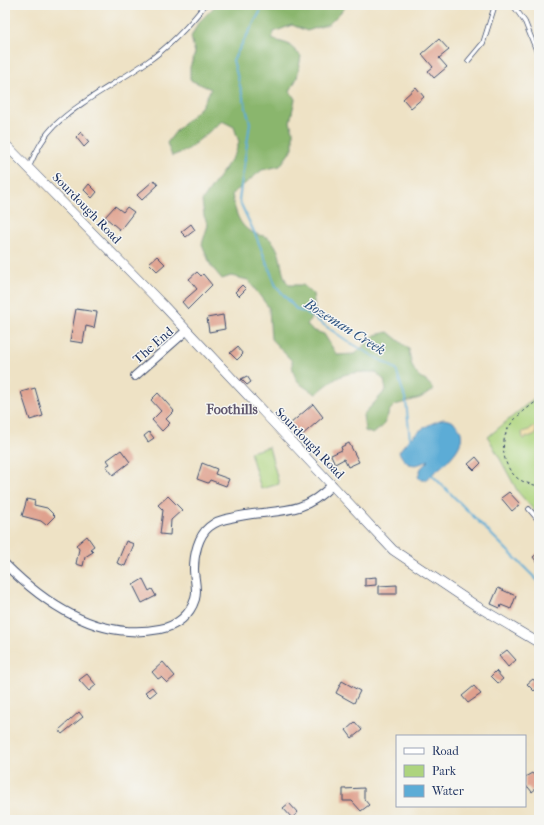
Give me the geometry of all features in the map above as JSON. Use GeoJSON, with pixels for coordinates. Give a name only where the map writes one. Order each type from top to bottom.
{"type":"FeatureCollection","features":[{"type":"Feature","properties":{"kind":"street","name":"Sourdough Road"},"geometry":{"type":"LineString","coordinates":[[5,144],[186,331],[394,550],[482,609],[539,643]]}},
{"type":"Feature","properties":{"kind":"street","name":"The End"},"geometry":{"type":"LineString","coordinates":[[135,376],[186,331]]}},
{"type":"Feature","properties":{"kind":"street"},"geometry":{"type":"LineString","coordinates":[[5,564],[37,592],[62,609],[89,623],[134,632],[164,628],[178,623],[189,613],[195,598],[194,568],[196,553],[201,538],[209,526],[222,520],[238,516],[253,513],[283,512],[298,508],[321,495],[332,484]]}},
{"type":"Feature","properties":{"kind":"lane"},"geometry":{"type":"LineString","coordinates":[[28,168],[40,146],[54,127],[77,108],[156,55],[184,31],[205,5]]}},
{"type":"Feature","properties":{"kind":"lane"},"geometry":{"type":"LineString","coordinates":[[468,61],[476,54],[483,43],[495,5]]}},
{"type":"Feature","properties":{"kind":"lane"},"geometry":{"type":"LineString","coordinates":[[512,5],[525,22],[539,57]]}},
{"type":"Feature","properties":{"kind":"lane"},"geometry":{"type":"LineString","coordinates":[[529,509],[539,521]]}},
{"type":"Feature","properties":{"kind":"path"},"geometry":{"type":"LineString","coordinates":[[539,399],[512,423],[505,434],[503,446],[504,458],[514,475],[525,483],[539,486]]}},
{"type":"Feature","properties":{"kind":"green space"},"geometry":{"type":"Polygon","coordinates":[[[216,5],[345,5],[344,9],[329,24],[307,31],[292,25],[274,32],[272,39],[288,44],[301,56],[297,78],[290,91],[295,99],[290,122],[293,131],[293,148],[280,166],[262,170],[232,194],[237,214],[244,227],[252,232],[267,237],[273,242],[280,257],[284,277],[289,285],[303,285],[313,294],[315,310],[307,325],[312,330],[324,334],[337,355],[355,354],[375,335],[388,332],[409,349],[413,368],[434,390],[420,398],[395,405],[390,410],[383,426],[373,434],[365,431],[363,415],[386,390],[384,380],[375,372],[356,373],[337,378],[316,394],[305,387],[296,378],[292,361],[271,339],[269,308],[248,280],[231,276],[222,279],[211,266],[202,244],[208,225],[204,216],[202,201],[235,154],[239,142],[234,127],[222,121],[187,150],[172,156],[167,143],[176,131],[201,107],[211,89],[190,80],[190,67],[195,53],[191,37],[198,23],[216,5]]]}},
{"type":"Feature","properties":{"kind":"green space"},"geometry":{"type":"Polygon","coordinates":[[[539,394],[539,516],[518,492],[488,437],[539,394]]]}},
{"type":"Feature","properties":{"kind":"green space"},"geometry":{"type":"Polygon","coordinates":[[[269,447],[279,484],[261,489],[250,452],[269,447]]]}},
{"type":"Feature","properties":{"kind":"sand"},"geometry":{"type":"Polygon","coordinates":[[[533,426],[536,429],[536,434],[523,439],[522,432],[529,430],[533,426]]]}},
{"type":"Feature","properties":{"kind":"water"},"geometry":{"type":"Polygon","coordinates":[[[443,419],[456,424],[459,428],[462,435],[461,443],[445,464],[425,480],[421,480],[418,477],[421,468],[429,460],[420,464],[412,465],[405,461],[399,452],[403,446],[418,432],[430,424],[443,419]]]}},
{"type":"Feature","properties":{"kind":"building"},"geometry":{"type":"Polygon","coordinates":[[[439,39],[449,50],[439,58],[447,67],[434,78],[428,71],[433,67],[422,54],[439,39]]]}},
{"type":"Feature","properties":{"kind":"building"},"geometry":{"type":"Polygon","coordinates":[[[416,87],[424,97],[411,108],[403,99],[416,87]]]}},
{"type":"Feature","properties":{"kind":"building"},"geometry":{"type":"Polygon","coordinates":[[[81,132],[89,142],[84,147],[76,137],[81,132]]]}},
{"type":"Feature","properties":{"kind":"building"},"geometry":{"type":"Polygon","coordinates":[[[154,180],[158,185],[142,200],[137,195],[154,180]]]}},
{"type":"Feature","properties":{"kind":"building"},"geometry":{"type":"Polygon","coordinates":[[[89,184],[97,192],[92,198],[84,190],[89,184]]]}},
{"type":"Feature","properties":{"kind":"building"},"geometry":{"type":"Polygon","coordinates":[[[115,206],[123,212],[127,207],[134,212],[120,230],[105,217],[115,206]]]}},
{"type":"Feature","properties":{"kind":"building"},"geometry":{"type":"Polygon","coordinates":[[[191,224],[195,230],[186,237],[181,232],[191,224]]]}},
{"type":"Feature","properties":{"kind":"building"},"geometry":{"type":"Polygon","coordinates":[[[157,256],[165,264],[157,271],[149,263],[157,256]]]}},
{"type":"Feature","properties":{"kind":"building"},"geometry":{"type":"Polygon","coordinates":[[[197,272],[201,276],[203,274],[212,285],[188,309],[182,302],[197,289],[189,279],[197,272]]]}},
{"type":"Feature","properties":{"kind":"building"},"geometry":{"type":"Polygon","coordinates":[[[242,285],[246,289],[239,296],[235,292],[242,285]]]}},
{"type":"Feature","properties":{"kind":"building"},"geometry":{"type":"Polygon","coordinates":[[[76,309],[97,312],[94,328],[86,326],[83,343],[70,341],[76,309]]]}},
{"type":"Feature","properties":{"kind":"building"},"geometry":{"type":"Polygon","coordinates":[[[223,315],[225,329],[209,332],[207,318],[223,315]]]}},
{"type":"Feature","properties":{"kind":"building"},"geometry":{"type":"Polygon","coordinates":[[[237,347],[243,354],[237,360],[230,353],[237,347]]]}},
{"type":"Feature","properties":{"kind":"building"},"geometry":{"type":"Polygon","coordinates":[[[247,376],[251,382],[247,385],[241,379],[247,376]]]}},
{"type":"Feature","properties":{"kind":"building"},"geometry":{"type":"Polygon","coordinates":[[[35,388],[43,416],[30,420],[21,392],[35,388]]]}},
{"type":"Feature","properties":{"kind":"building"},"geometry":{"type":"Polygon","coordinates":[[[158,393],[174,411],[166,419],[170,423],[162,431],[152,420],[161,411],[151,400],[158,393]]]}},
{"type":"Feature","properties":{"kind":"building"},"geometry":{"type":"Polygon","coordinates":[[[313,404],[323,417],[301,436],[290,424],[313,404]]]}},
{"type":"Feature","properties":{"kind":"building"},"geometry":{"type":"Polygon","coordinates":[[[149,432],[154,438],[148,442],[144,436],[149,432]]]}},
{"type":"Feature","properties":{"kind":"building"},"geometry":{"type":"Polygon","coordinates":[[[349,443],[359,462],[348,467],[344,459],[335,464],[331,455],[342,450],[341,447],[349,443]]]}},
{"type":"Feature","properties":{"kind":"building"},"geometry":{"type":"Polygon","coordinates":[[[121,450],[130,462],[113,475],[106,466],[110,464],[107,460],[121,450]]]}},
{"type":"Feature","properties":{"kind":"building"},"geometry":{"type":"Polygon","coordinates":[[[476,457],[481,463],[474,470],[468,464],[476,457]]]}},
{"type":"Feature","properties":{"kind":"building"},"geometry":{"type":"Polygon","coordinates":[[[202,463],[217,469],[215,474],[229,479],[226,486],[210,480],[208,483],[197,479],[202,463]]]}},
{"type":"Feature","properties":{"kind":"building"},"geometry":{"type":"Polygon","coordinates":[[[509,492],[520,504],[512,511],[501,498],[509,492]]]}},
{"type":"Feature","properties":{"kind":"building"},"geometry":{"type":"Polygon","coordinates":[[[168,496],[182,510],[171,520],[170,535],[160,534],[163,510],[158,505],[168,496]]]}},
{"type":"Feature","properties":{"kind":"building"},"geometry":{"type":"Polygon","coordinates":[[[27,499],[35,501],[34,505],[47,508],[55,516],[46,525],[41,521],[22,516],[27,499]]]}},
{"type":"Feature","properties":{"kind":"building"},"geometry":{"type":"Polygon","coordinates":[[[87,536],[94,546],[90,549],[93,552],[85,557],[83,566],[76,564],[79,549],[76,545],[87,536]]]}},
{"type":"Feature","properties":{"kind":"building"},"geometry":{"type":"Polygon","coordinates":[[[126,541],[134,544],[125,566],[117,563],[126,541]]]}},
{"type":"Feature","properties":{"kind":"building"},"geometry":{"type":"Polygon","coordinates":[[[539,552],[539,565],[533,557],[539,552]]]}},
{"type":"Feature","properties":{"kind":"building"},"geometry":{"type":"Polygon","coordinates":[[[376,577],[376,585],[365,586],[365,578],[376,577]]]}},
{"type":"Feature","properties":{"kind":"building"},"geometry":{"type":"Polygon","coordinates":[[[143,579],[149,591],[152,589],[156,596],[142,603],[133,585],[143,579]]]}},
{"type":"Feature","properties":{"kind":"building"},"geometry":{"type":"Polygon","coordinates":[[[397,585],[397,594],[379,594],[379,586],[397,585]]]}},
{"type":"Feature","properties":{"kind":"building"},"geometry":{"type":"Polygon","coordinates":[[[498,588],[516,596],[511,609],[501,605],[500,608],[491,604],[498,588]]]}},
{"type":"Feature","properties":{"kind":"building"},"geometry":{"type":"Polygon","coordinates":[[[507,650],[516,660],[508,667],[499,656],[507,650]]]}},
{"type":"Feature","properties":{"kind":"building"},"geometry":{"type":"Polygon","coordinates":[[[163,662],[175,676],[167,683],[161,677],[158,679],[152,672],[163,662]]]}},
{"type":"Feature","properties":{"kind":"building"},"geometry":{"type":"Polygon","coordinates":[[[496,671],[503,679],[498,683],[491,676],[496,671]]]}},
{"type":"Feature","properties":{"kind":"building"},"geometry":{"type":"Polygon","coordinates":[[[87,674],[96,685],[89,691],[79,680],[87,674]]]}},
{"type":"Feature","properties":{"kind":"building"},"geometry":{"type":"Polygon","coordinates":[[[533,679],[539,686],[534,691],[527,684],[533,679]]]}},
{"type":"Feature","properties":{"kind":"building"},"geometry":{"type":"Polygon","coordinates":[[[342,681],[360,691],[354,703],[336,693],[342,681]]]}},
{"type":"Feature","properties":{"kind":"building"},"geometry":{"type":"Polygon","coordinates":[[[474,686],[481,694],[468,703],[462,696],[474,686]]]}},
{"type":"Feature","properties":{"kind":"building"},"geometry":{"type":"Polygon","coordinates":[[[152,687],[156,692],[150,697],[145,692],[152,687]]]}},
{"type":"Feature","properties":{"kind":"building"},"geometry":{"type":"Polygon","coordinates":[[[79,712],[83,717],[62,734],[59,730],[79,712]]]}},
{"type":"Feature","properties":{"kind":"building"},"geometry":{"type":"Polygon","coordinates":[[[355,722],[362,730],[352,738],[346,730],[355,722]]]}},
{"type":"Feature","properties":{"kind":"building"},"geometry":{"type":"Polygon","coordinates":[[[532,773],[539,781],[539,786],[532,792],[528,787],[526,788],[526,776],[532,773]]]}},
{"type":"Feature","properties":{"kind":"building"},"geometry":{"type":"Polygon","coordinates":[[[364,788],[364,799],[369,805],[361,811],[352,801],[343,801],[343,789],[364,788]]]}},
{"type":"Feature","properties":{"kind":"building"},"geometry":{"type":"Polygon","coordinates":[[[289,803],[298,813],[292,818],[283,808],[289,803]]]}},
{"type":"Feature","properties":{"kind":"waterway","name":"Bozeman Creek"},"geometry":{"type":"LineString","coordinates":[[264,5],[233,60],[250,123],[239,200],[256,236],[276,286],[297,310],[305,312],[349,342],[396,369],[406,401],[410,440]]}},
{"type":"Feature","properties":{"kind":"waterway","name":"Bozeman Creek"},"geometry":{"type":"LineString","coordinates":[[430,473],[539,582]]}},
{"type":"Feature","properties":{"kind":"district","name":"Foothills"},"geometry":{"type":"Point","coordinates":[232,409]}}]}
